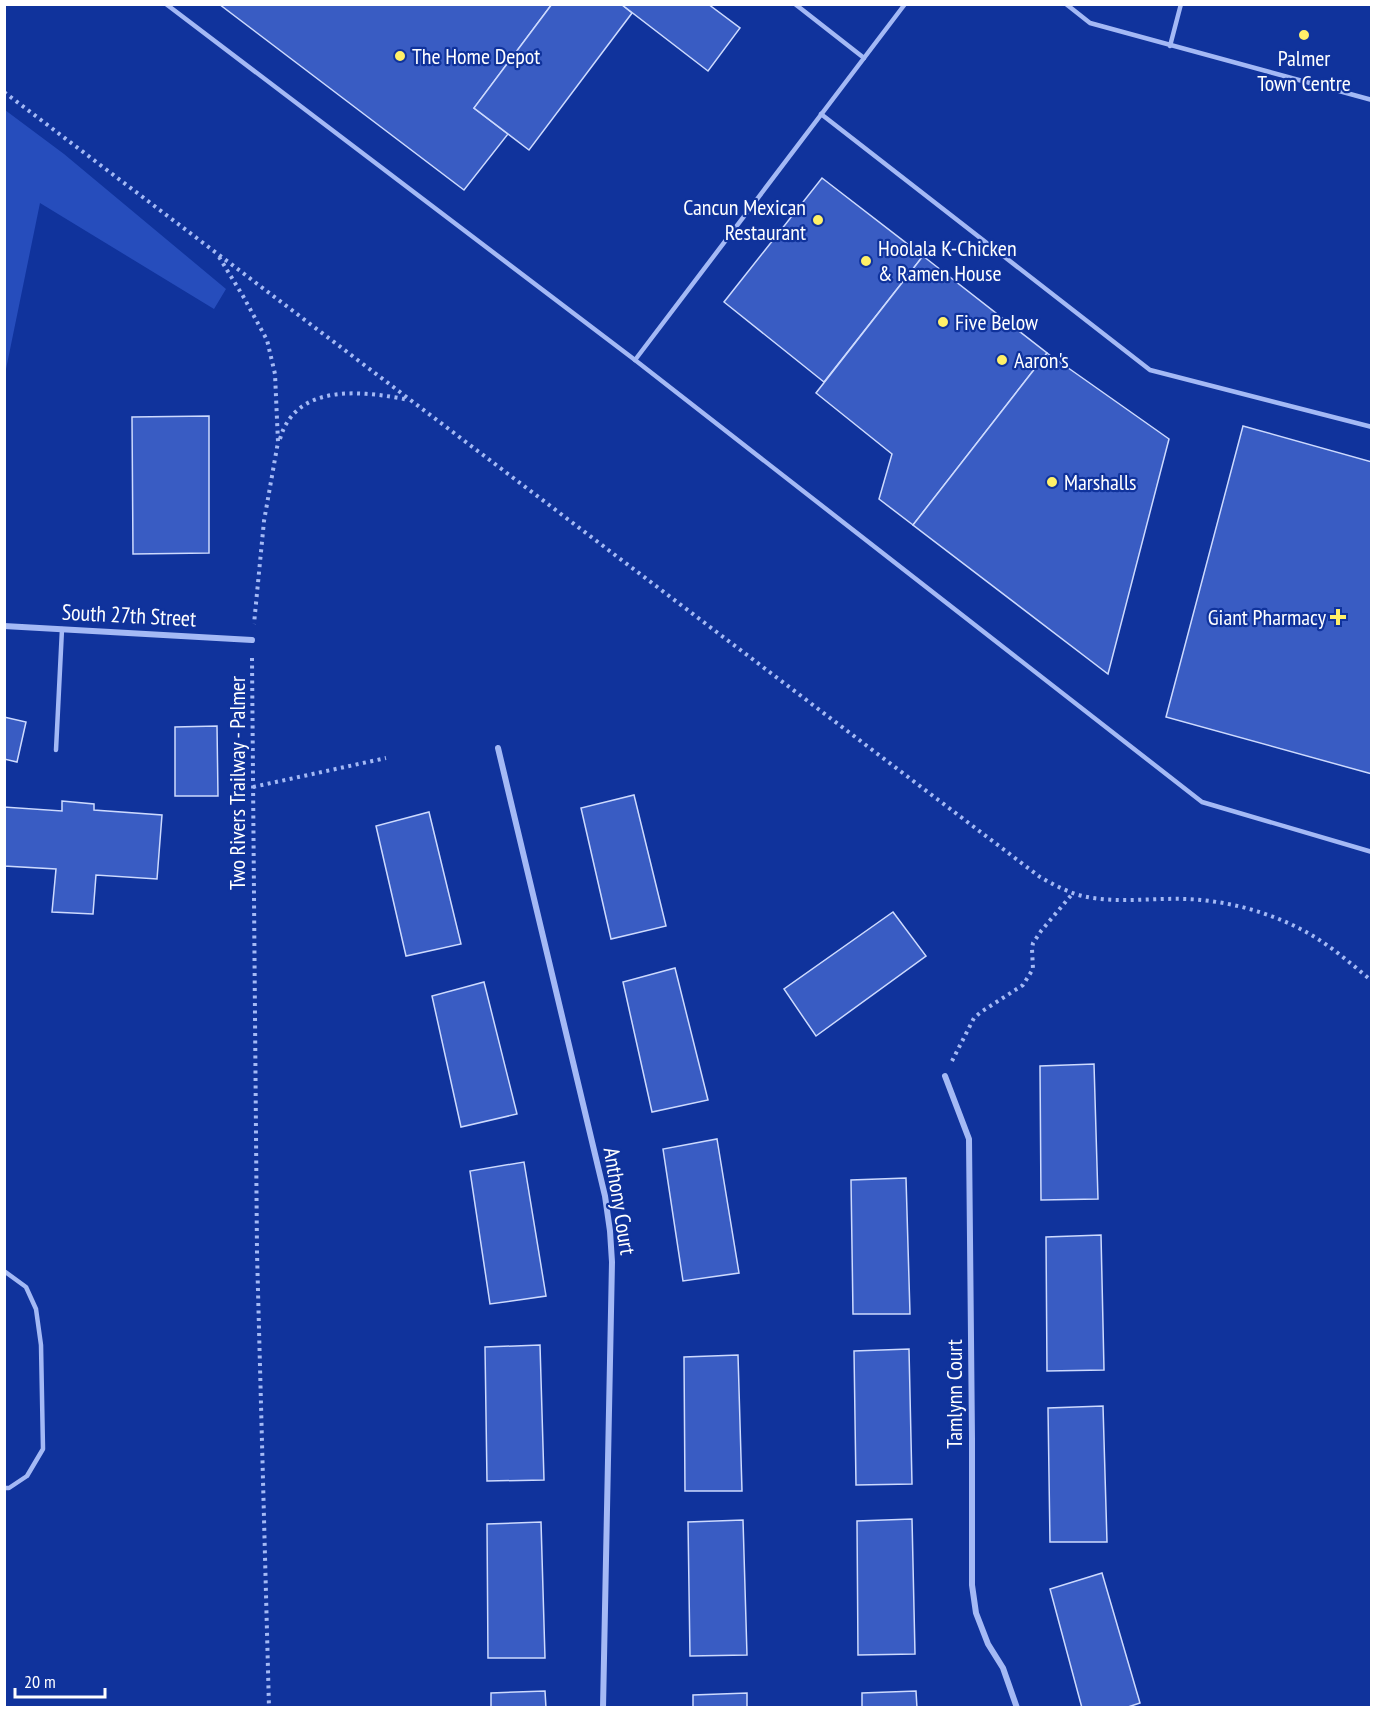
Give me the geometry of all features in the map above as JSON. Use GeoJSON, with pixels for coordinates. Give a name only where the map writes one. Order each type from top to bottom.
{"type":"FeatureCollection","features":[{"type":"Feature","properties":{"kind":"street","name":"South 27th Street"},"geometry":{"type":"LineString","coordinates":[[4,626],[252,640]]}},
{"type":"Feature","properties":{"kind":"street","name":"Anthony Court"},"geometry":{"type":"LineString","coordinates":[[498,748],[606,1196],[610,1231],[612,1262],[603,1707]]}},
{"type":"Feature","properties":{"kind":"street","name":"Tamlynn Court"},"geometry":{"type":"LineString","coordinates":[[945,1076],[969,1139],[972,1585],[976,1613],[988,1644],[1003,1668],[1017,1707]]}},
{"type":"Feature","properties":{"kind":"lane"},"geometry":{"type":"LineString","coordinates":[[166,4],[635,360],[1202,802],[1371,852]]}},
{"type":"Feature","properties":{"kind":"lane"},"geometry":{"type":"LineString","coordinates":[[795,4],[864,58]]}},
{"type":"Feature","properties":{"kind":"lane"},"geometry":{"type":"LineString","coordinates":[[635,360],[905,4]]}},
{"type":"Feature","properties":{"kind":"lane"},"geometry":{"type":"LineString","coordinates":[[1066,4],[1090,23],[1371,100]]}},
{"type":"Feature","properties":{"kind":"lane"},"geometry":{"type":"LineString","coordinates":[[1170,46],[1181,4]]}},
{"type":"Feature","properties":{"kind":"lane"},"geometry":{"type":"LineString","coordinates":[[821,114],[1150,370],[1371,427]]}},
{"type":"Feature","properties":{"kind":"lane"},"geometry":{"type":"LineString","coordinates":[[56,750],[62,629]]}},
{"type":"Feature","properties":{"kind":"lane"},"geometry":{"type":"LineString","coordinates":[[4,1271],[26,1287],[36,1310],[41,1345],[43,1449],[27,1476],[9,1488],[4,1488]]}},
{"type":"Feature","properties":{"kind":"path"},"geometry":{"type":"LineString","coordinates":[[4,92],[1048,882],[1085,897],[1203,900],[1255,910],[1314,936],[1371,981]]}},
{"type":"Feature","properties":{"kind":"path","name":"Two Rivers Trailway - Palmer"},"geometry":{"type":"LineString","coordinates":[[218,255],[267,340],[275,374],[278,442],[264,521],[252,640],[257,1253],[269,1707]]}},
{"type":"Feature","properties":{"kind":"path","name":"Two Rivers Trailway - Palmer"},"geometry":{"type":"LineString","coordinates":[[277,449],[289,418],[312,400],[328,395],[365,394],[380,394],[411,400]]}},
{"type":"Feature","properties":{"kind":"path"},"geometry":{"type":"LineString","coordinates":[[253,787],[386,758]]}},
{"type":"Feature","properties":{"kind":"path"},"geometry":{"type":"LineString","coordinates":[[945,1076],[974,1018],[1023,985],[1033,969],[1033,942],[1073,893]]}},
{"type":"Feature","properties":{"kind":"shaded area"},"geometry":{"type":"Polygon","coordinates":[[[5,110],[64,154],[226,289],[214,309],[40,203],[5,374],[5,110]]]}},
{"type":"Feature","properties":{"kind":"building","name":"The Home Depot"},"geometry":{"type":"Polygon","coordinates":[[[219,4],[552,4],[474,108],[508,134],[464,190],[219,4]]]}},
{"type":"Feature","properties":{"kind":"building"},"geometry":{"type":"Polygon","coordinates":[[[552,4],[621,4],[632,13],[529,150],[474,108],[552,4]]]}},
{"type":"Feature","properties":{"kind":"building"},"geometry":{"type":"Polygon","coordinates":[[[621,4],[708,4],[740,28],[708,71],[621,4]]]}},
{"type":"Feature","properties":{"kind":"building"},"geometry":{"type":"Polygon","coordinates":[[[822,178],[923,256],[824,382],[724,302],[822,178]]]}},
{"type":"Feature","properties":{"kind":"building"},"geometry":{"type":"Polygon","coordinates":[[[923,256],[1047,353],[913,525],[879,499],[892,454],[816,393],[923,256]]]}},
{"type":"Feature","properties":{"kind":"building","name":"Marshalls"},"geometry":{"type":"Polygon","coordinates":[[[1047,353],[1169,439],[1108,674],[913,525],[1047,353]]]}},
{"type":"Feature","properties":{"kind":"building"},"geometry":{"type":"Polygon","coordinates":[[[209,416],[209,553],[133,554],[132,417],[209,416]]]}},
{"type":"Feature","properties":{"kind":"building"},"geometry":{"type":"Polygon","coordinates":[[[1243,426],[1372,462],[1372,774],[1166,717],[1243,426]]]}},
{"type":"Feature","properties":{"kind":"building"},"geometry":{"type":"Polygon","coordinates":[[[4,717],[26,722],[17,762],[4,759],[4,717]]]}},
{"type":"Feature","properties":{"kind":"building"},"geometry":{"type":"Polygon","coordinates":[[[217,726],[218,796],[175,796],[175,727],[217,726]]]}},
{"type":"Feature","properties":{"kind":"building"},"geometry":{"type":"Polygon","coordinates":[[[634,795],[666,926],[611,939],[581,808],[634,795]]]}},
{"type":"Feature","properties":{"kind":"building"},"geometry":{"type":"Polygon","coordinates":[[[62,801],[94,804],[94,810],[162,815],[157,879],[96,875],[93,914],[52,912],[56,869],[4,866],[4,807],[62,811],[62,801]]]}},
{"type":"Feature","properties":{"kind":"building"},"geometry":{"type":"Polygon","coordinates":[[[429,812],[461,944],[406,956],[376,826],[429,812]]]}},
{"type":"Feature","properties":{"kind":"building"},"geometry":{"type":"Polygon","coordinates":[[[893,912],[926,956],[816,1036],[784,989],[893,912]]]}},
{"type":"Feature","properties":{"kind":"building"},"geometry":{"type":"Polygon","coordinates":[[[675,968],[708,1100],[652,1112],[623,982],[675,968]]]}},
{"type":"Feature","properties":{"kind":"building"},"geometry":{"type":"Polygon","coordinates":[[[484,982],[517,1114],[461,1127],[432,996],[484,982]]]}},
{"type":"Feature","properties":{"kind":"building"},"geometry":{"type":"Polygon","coordinates":[[[1094,1064],[1098,1199],[1041,1200],[1040,1066],[1094,1064]]]}},
{"type":"Feature","properties":{"kind":"building"},"geometry":{"type":"Polygon","coordinates":[[[717,1139],[739,1273],[683,1281],[663,1149],[717,1139]]]}},
{"type":"Feature","properties":{"kind":"building"},"geometry":{"type":"Polygon","coordinates":[[[524,1162],[546,1296],[490,1304],[470,1171],[524,1162]]]}},
{"type":"Feature","properties":{"kind":"building"},"geometry":{"type":"Polygon","coordinates":[[[906,1178],[910,1314],[853,1314],[851,1180],[906,1178]]]}},
{"type":"Feature","properties":{"kind":"building"},"geometry":{"type":"Polygon","coordinates":[[[1101,1235],[1104,1370],[1047,1371],[1046,1237],[1101,1235]]]}},
{"type":"Feature","properties":{"kind":"building"},"geometry":{"type":"Polygon","coordinates":[[[540,1345],[544,1480],[487,1481],[485,1347],[540,1345]]]}},
{"type":"Feature","properties":{"kind":"building"},"geometry":{"type":"Polygon","coordinates":[[[909,1349],[912,1484],[856,1485],[854,1351],[909,1349]]]}},
{"type":"Feature","properties":{"kind":"building"},"geometry":{"type":"Polygon","coordinates":[[[738,1355],[742,1491],[685,1491],[684,1357],[738,1355]]]}},
{"type":"Feature","properties":{"kind":"building"},"geometry":{"type":"Polygon","coordinates":[[[1103,1406],[1107,1542],[1050,1542],[1048,1408],[1103,1406]]]}},
{"type":"Feature","properties":{"kind":"building"},"geometry":{"type":"Polygon","coordinates":[[[912,1519],[915,1654],[858,1655],[857,1521],[912,1519]]]}},
{"type":"Feature","properties":{"kind":"building"},"geometry":{"type":"Polygon","coordinates":[[[743,1520],[747,1655],[690,1656],[688,1522],[743,1520]]]}},
{"type":"Feature","properties":{"kind":"building"},"geometry":{"type":"Polygon","coordinates":[[[541,1522],[545,1658],[488,1658],[487,1524],[541,1522]]]}},
{"type":"Feature","properties":{"kind":"building"},"geometry":{"type":"Polygon","coordinates":[[[1102,1573],[1140,1703],[1125,1708],[1082,1708],[1050,1589],[1102,1573]]]}},
{"type":"Feature","properties":{"kind":"building"},"geometry":{"type":"Polygon","coordinates":[[[545,1691],[546,1708],[491,1708],[491,1693],[545,1691]]]}},
{"type":"Feature","properties":{"kind":"building"},"geometry":{"type":"Polygon","coordinates":[[[916,1691],[917,1708],[862,1708],[862,1693],[916,1691]]]}},
{"type":"Feature","properties":{"kind":"building"},"geometry":{"type":"Polygon","coordinates":[[[747,1693],[747,1708],[693,1708],[693,1695],[747,1693]]]}},
{"type":"Feature","properties":{"kind":"place","name":"Palmer Town Centre"},"geometry":{"type":"Point","coordinates":[1304,35]}},
{"type":"Feature","properties":{"kind":"place","name":"The Home Depot"},"geometry":{"type":"Point","coordinates":[400,56]}},
{"type":"Feature","properties":{"kind":"place","name":"Cancun Mexican Restaurant"},"geometry":{"type":"Point","coordinates":[818,220]}},
{"type":"Feature","properties":{"kind":"place","name":"Hoolala K-Chicken & Ramen House"},"geometry":{"type":"Point","coordinates":[866,261]}},
{"type":"Feature","properties":{"kind":"place","name":"Five Below"},"geometry":{"type":"Point","coordinates":[943,322]}},
{"type":"Feature","properties":{"kind":"place","name":"Aaron's"},"geometry":{"type":"Point","coordinates":[1002,360]}},
{"type":"Feature","properties":{"kind":"place","name":"Marshalls"},"geometry":{"type":"Point","coordinates":[1052,482]}},
{"type":"Feature","properties":{"kind":"place","name":"Giant Pharmacy"},"geometry":{"type":"Point","coordinates":[1338,617]}}]}
